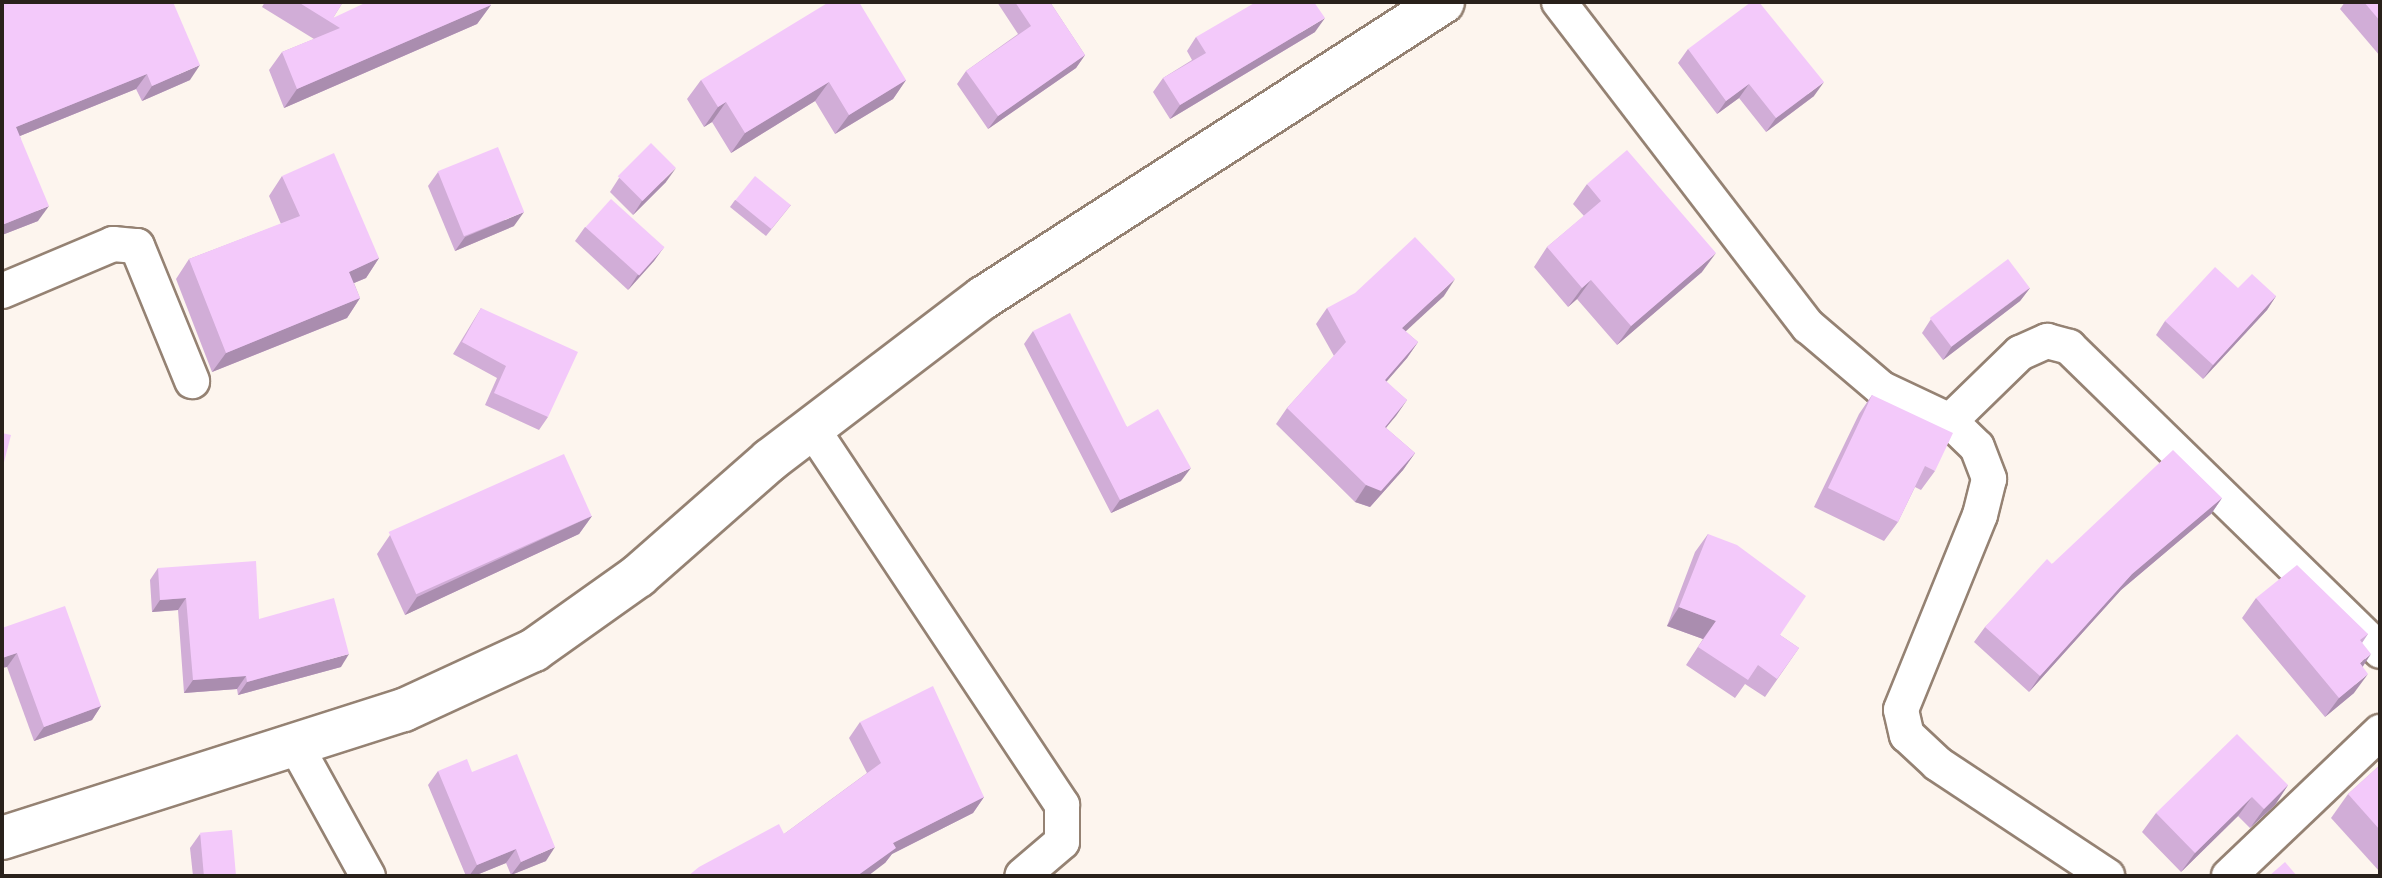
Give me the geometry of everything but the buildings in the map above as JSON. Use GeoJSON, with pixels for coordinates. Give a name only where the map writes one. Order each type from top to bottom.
{"type":"FeatureCollection","features":[{"type":"Feature","properties":{"kind":"street"},"geometry":{"type":"LineString","coordinates":[[2,838],[404,710],[534,650],[638,576],[811,427],[1084,227],[1443,2]]}},
{"type":"Feature","properties":{"kind":"street"},"geometry":{"type":"LineString","coordinates":[[1559,2],[1808,326],[1882,389],[1950,421],[1977,447],[1989,479],[1901,710],[1907,735],[1938,764],[2107,876]]}},
{"type":"Feature","properties":{"kind":"street"},"geometry":{"type":"LineString","coordinates":[[2,291],[113,244],[137,246],[192,381]]}},
{"type":"Feature","properties":{"kind":"street"},"geometry":{"type":"LineString","coordinates":[[1950,421],[2020,353],[2047,341],[2069,347],[2380,651]]}},
{"type":"Feature","properties":{"kind":"street"},"geometry":{"type":"LineString","coordinates":[[811,427],[1062,805],[1062,842],[1022,876]]}},
{"type":"Feature","properties":{"kind":"street"},"geometry":{"type":"LineString","coordinates":[[2229,876],[2380,732]]}},
{"type":"Feature","properties":{"kind":"street"},"geometry":{"type":"LineString","coordinates":[[295,744],[368,876]]}}]}
